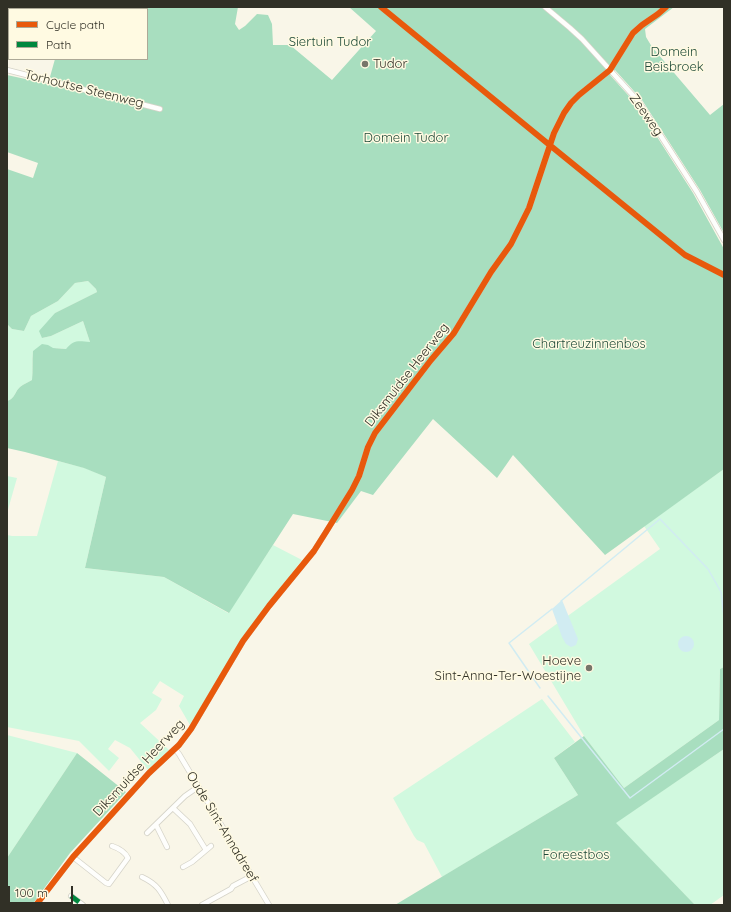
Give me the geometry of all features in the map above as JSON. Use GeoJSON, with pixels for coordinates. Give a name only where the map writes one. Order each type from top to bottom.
{"type":"FeatureCollection","features":[{"type":"Feature","properties":{"kind":"street","name":"Zeeweg"},"geometry":{"type":"LineString","coordinates":[[545,7],[570,28],[639,102],[697,192],[724,240]]}},
{"type":"Feature","properties":{"kind":"street","name":"Diksmuidse Heerweg"},"geometry":{"type":"LineString","coordinates":[[36,905],[72,857],[191,729],[243,641],[314,551],[326,532],[359,476],[368,447],[375,433],[431,360],[454,333],[491,272],[511,244],[529,208],[554,133],[564,113],[579,95],[610,70],[633,34],[642,25],[666,7]]}},
{"type":"Feature","properties":{"kind":"street","name":"Torhoutse Steenweg"},"geometry":{"type":"LineString","coordinates":[[7,70],[160,109]]}},
{"type":"Feature","properties":{"kind":"street","name":"Oude Sint-Annadreef"},"geometry":{"type":"LineString","coordinates":[[174,749],[179,754],[269,905]]}},
{"type":"Feature","properties":{"kind":"street"},"geometry":{"type":"LineString","coordinates":[[147,834],[185,796],[198,786]]}},
{"type":"Feature","properties":{"kind":"street"},"geometry":{"type":"LineString","coordinates":[[173,808],[190,824],[206,850]]}},
{"type":"Feature","properties":{"kind":"street"},"geometry":{"type":"LineString","coordinates":[[156,825],[166,847]]}},
{"type":"Feature","properties":{"kind":"street"},"geometry":{"type":"LineString","coordinates":[[72,857],[109,884],[128,858],[117,848],[112,846]]}},
{"type":"Feature","properties":{"kind":"street"},"geometry":{"type":"LineString","coordinates":[[183,867],[192,862],[211,846]]}},
{"type":"Feature","properties":{"kind":"street"},"geometry":{"type":"LineString","coordinates":[[202,905],[252,876]]}},
{"type":"Feature","properties":{"kind":"street"},"geometry":{"type":"LineString","coordinates":[[142,877],[157,887],[168,905]]}},
{"type":"Feature","properties":{"kind":"street"},"geometry":{"type":"LineString","coordinates":[[70,896],[83,905]]}},
{"type":"Feature","properties":{"kind":"green space"},"geometry":{"type":"Polygon","coordinates":[[[238,7],[235,24],[239,30],[257,14],[268,15],[272,24],[273,45],[290,45],[332,80],[376,31],[349,7],[674,7],[645,29],[646,37],[652,47],[710,115],[724,104],[724,233],[700,190],[642,100],[615,70],[610,75],[636,104],[693,193],[724,249],[724,469],[605,555],[513,455],[497,478],[433,419],[373,495],[361,491],[337,523],[293,514],[229,613],[164,577],[85,568],[106,477],[84,468],[7,448],[7,401],[12,399],[21,386],[32,380],[33,351],[42,344],[53,348],[66,349],[74,342],[90,342],[83,321],[51,336],[42,338],[39,331],[55,313],[97,292],[88,281],[75,283],[58,301],[31,316],[24,331],[12,329],[7,324],[7,169],[33,178],[38,163],[7,152],[7,75],[48,84],[55,60],[148,60],[148,8],[24,8],[238,7]]]}},
{"type":"Feature","properties":{"kind":"green space"},"geometry":{"type":"Polygon","coordinates":[[[88,281],[97,292],[55,313],[42,338],[51,336],[83,321],[90,342],[66,349],[53,348],[33,351],[32,380],[21,386],[12,399],[7,401],[7,324],[12,329],[24,331],[31,316],[58,301],[75,283],[88,281]]]}},
{"type":"Feature","properties":{"kind":"green space"},"geometry":{"type":"Polygon","coordinates":[[[58,461],[85,468],[106,477],[85,568],[164,577],[228,613],[273,545],[302,560],[248,630],[190,725],[179,706],[184,696],[160,681],[152,693],[162,699],[156,710],[140,723],[169,750],[148,770],[130,748],[115,740],[108,749],[119,758],[109,771],[79,741],[7,727],[7,535],[37,536],[58,461]]]}},
{"type":"Feature","properties":{"kind":"green space"},"geometry":{"type":"Polygon","coordinates":[[[724,469],[724,667],[720,669],[719,720],[624,788],[584,736],[529,644],[660,549],[644,526],[724,469]]]}},
{"type":"Feature","properties":{"kind":"green space"},"geometry":{"type":"Polygon","coordinates":[[[7,476],[17,478],[7,513],[7,476]]]}},
{"type":"Feature","properties":{"kind":"green space","name":"Foreestbos"},"geometry":{"type":"Polygon","coordinates":[[[724,667],[724,749],[616,823],[695,905],[395,905],[578,795],[554,758],[584,736],[624,788],[719,720],[720,669],[724,667]]]}},
{"type":"Feature","properties":{"kind":"green space"},"geometry":{"type":"Polygon","coordinates":[[[542,699],[575,742],[554,758],[578,795],[442,877],[424,843],[417,840],[414,836],[393,798],[542,699]]]}},
{"type":"Feature","properties":{"kind":"green space"},"geometry":{"type":"Polygon","coordinates":[[[7,735],[77,753],[7,858],[7,735]]]}},
{"type":"Feature","properties":{"kind":"green space"},"geometry":{"type":"Polygon","coordinates":[[[724,749],[724,895],[710,905],[695,905],[615,823],[724,749]]]}},
{"type":"Feature","properties":{"kind":"green space"},"geometry":{"type":"Polygon","coordinates":[[[77,753],[126,792],[70,853],[32,905],[7,905],[7,858],[77,753]]]}},
{"type":"Feature","properties":{"kind":"water"},"geometry":{"type":"Polygon","coordinates":[[[562,600],[578,639],[576,645],[571,647],[566,644],[562,637],[552,609],[562,600]]]}},
{"type":"Feature","properties":{"kind":"water"},"geometry":{"type":"Polygon","coordinates":[[[686,636],[693,641],[694,644],[689,651],[686,652],[679,647],[678,644],[683,637],[686,636]]]}},
{"type":"Feature","properties":{"kind":"waterway"},"geometry":{"type":"LineString","coordinates":[[561,601],[660,519],[708,569],[721,592],[724,617]]}},
{"type":"Feature","properties":{"kind":"waterway"},"geometry":{"type":"LineString","coordinates":[[540,688],[509,643],[552,609]]}},
{"type":"Feature","properties":{"kind":"waterway"},"geometry":{"type":"LineString","coordinates":[[548,696],[630,798],[724,729]]}},
{"type":"Feature","properties":{"kind":"marked path"},"geometry":{"type":"LineString","coordinates":[[71,896],[83,905]]}},
{"type":"Feature","properties":{"kind":"cycle path"},"geometry":{"type":"LineString","coordinates":[[381,7],[685,255],[724,275]]}},
{"type":"Feature","properties":{"kind":"cycle path"},"geometry":{"type":"LineString","coordinates":[[36,905],[73,857],[149,773],[179,745],[191,729],[243,641],[269,606],[314,551],[326,532],[359,476],[368,447],[375,433],[431,360],[454,333],[491,272],[511,244],[529,208],[554,133],[564,113],[579,95],[610,70],[633,33],[666,7]]}},
{"type":"Feature","properties":{"kind":"place","name":"Tudor"},"geometry":{"type":"Point","coordinates":[365,64]}},
{"type":"Feature","properties":{"kind":"place","name":"Hoeve Sint-Anna-Ter-Woestijne"},"geometry":{"type":"Point","coordinates":[589,668]}},
{"type":"Feature","properties":{"kind":"park label","name":"Siertuin Tudor"},"geometry":{"type":"Point","coordinates":[330,42]}},
{"type":"Feature","properties":{"kind":"park label","name":"Domein Beisbroek"},"geometry":{"type":"Point","coordinates":[674,60]}},
{"type":"Feature","properties":{"kind":"park label","name":"Domein Tudor"},"geometry":{"type":"Point","coordinates":[406,138]}},
{"type":"Feature","properties":{"kind":"park label","name":"Chartreuzinnenbos"},"geometry":{"type":"Point","coordinates":[589,344]}}]}
